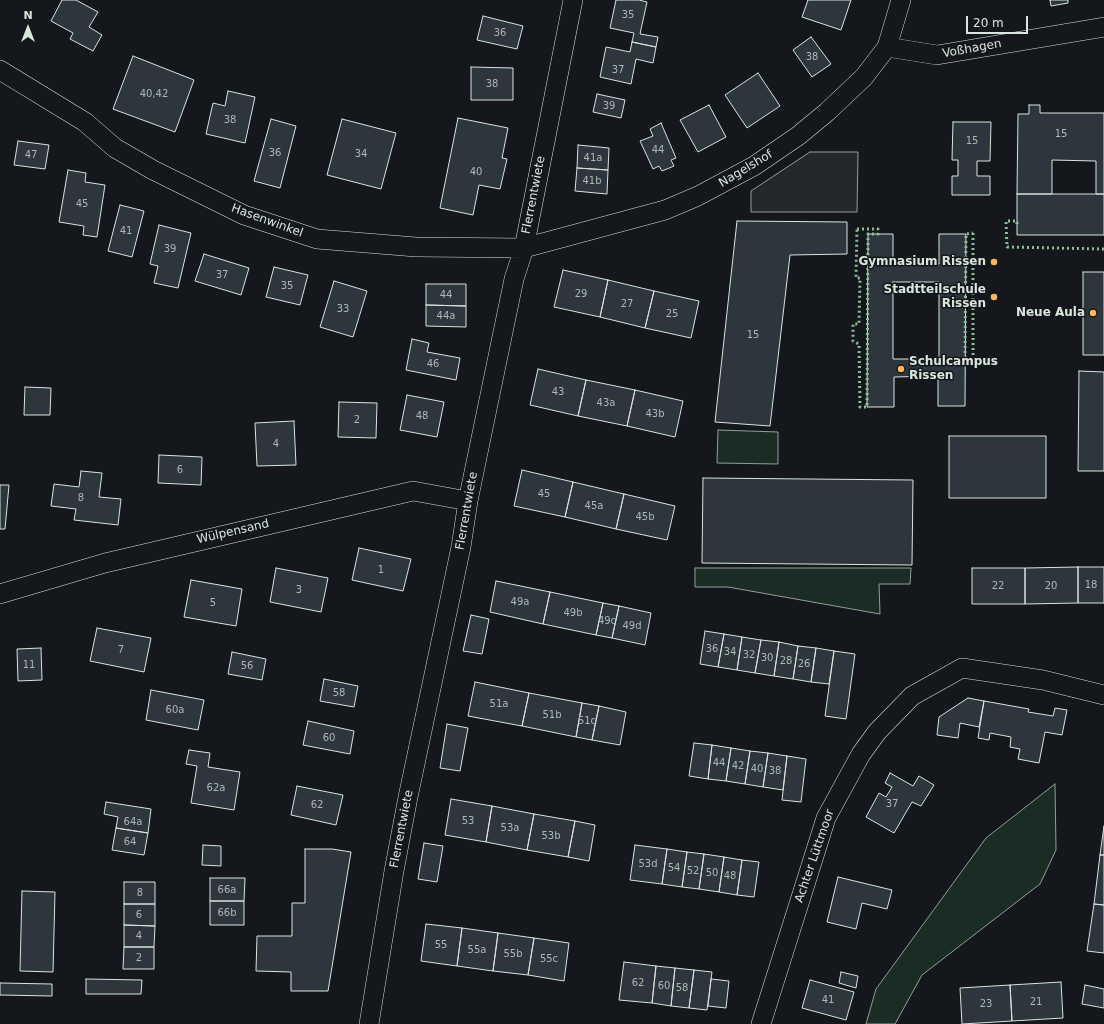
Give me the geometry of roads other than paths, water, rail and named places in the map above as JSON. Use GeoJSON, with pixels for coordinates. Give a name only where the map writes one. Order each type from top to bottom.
{"type":"FeatureCollection","features":[{"type":"Feature","properties":{"kind":"street","name":"Flerrentwiete"},"geometry":{"type":"LineString","coordinates":[[369,1024],[394,871],[408,797],[461,547],[468,501],[514,279],[524,248],[572,0]]}},
{"type":"Feature","properties":{"kind":"street","name":"Nagelshof"},"geometry":{"type":"LineString","coordinates":[[524,248],[665,210],[698,196],[754,166],[798,136],[827,112],[864,77],[887,47],[901,0]]}},
{"type":"Feature","properties":{"kind":"street","name":"Voßhagen"},"geometry":{"type":"LineString","coordinates":[[887,47],[937,55],[1104,27]]}},
{"type":"Feature","properties":{"kind":"street","name":"Hasenwinkel"},"geometry":{"type":"LineString","coordinates":[[0,70],[85,122],[115,148],[153,170],[244,215],[317,239],[416,247],[524,248]]}},
{"type":"Feature","properties":{"kind":"street","name":"Wülpensand"},"geometry":{"type":"LineString","coordinates":[[0,594],[112,561],[413,491],[468,501]]}},
{"type":"Feature","properties":{"kind":"street","name":"Achter Lüttmoor"},"geometry":{"type":"LineString","coordinates":[[761,1024],[826,818],[861,754],[877,732],[912,696],[962,668],[1043,680],[1104,695]]}},
{"type":"Feature","properties":{"kind":"place","name":"Gymnasium Rissen"},"geometry":{"type":"Point","coordinates":[994,262]}},
{"type":"Feature","properties":{"kind":"place","name":"Stadtteilschule Rissen"},"geometry":{"type":"Point","coordinates":[994,297]}},
{"type":"Feature","properties":{"kind":"place","name":"Neue Aula"},"geometry":{"type":"Point","coordinates":[1093,313]}},
{"type":"Feature","properties":{"kind":"place","name":"Schulcampus Rissen"},"geometry":{"type":"Point","coordinates":[901,369]}}]}
